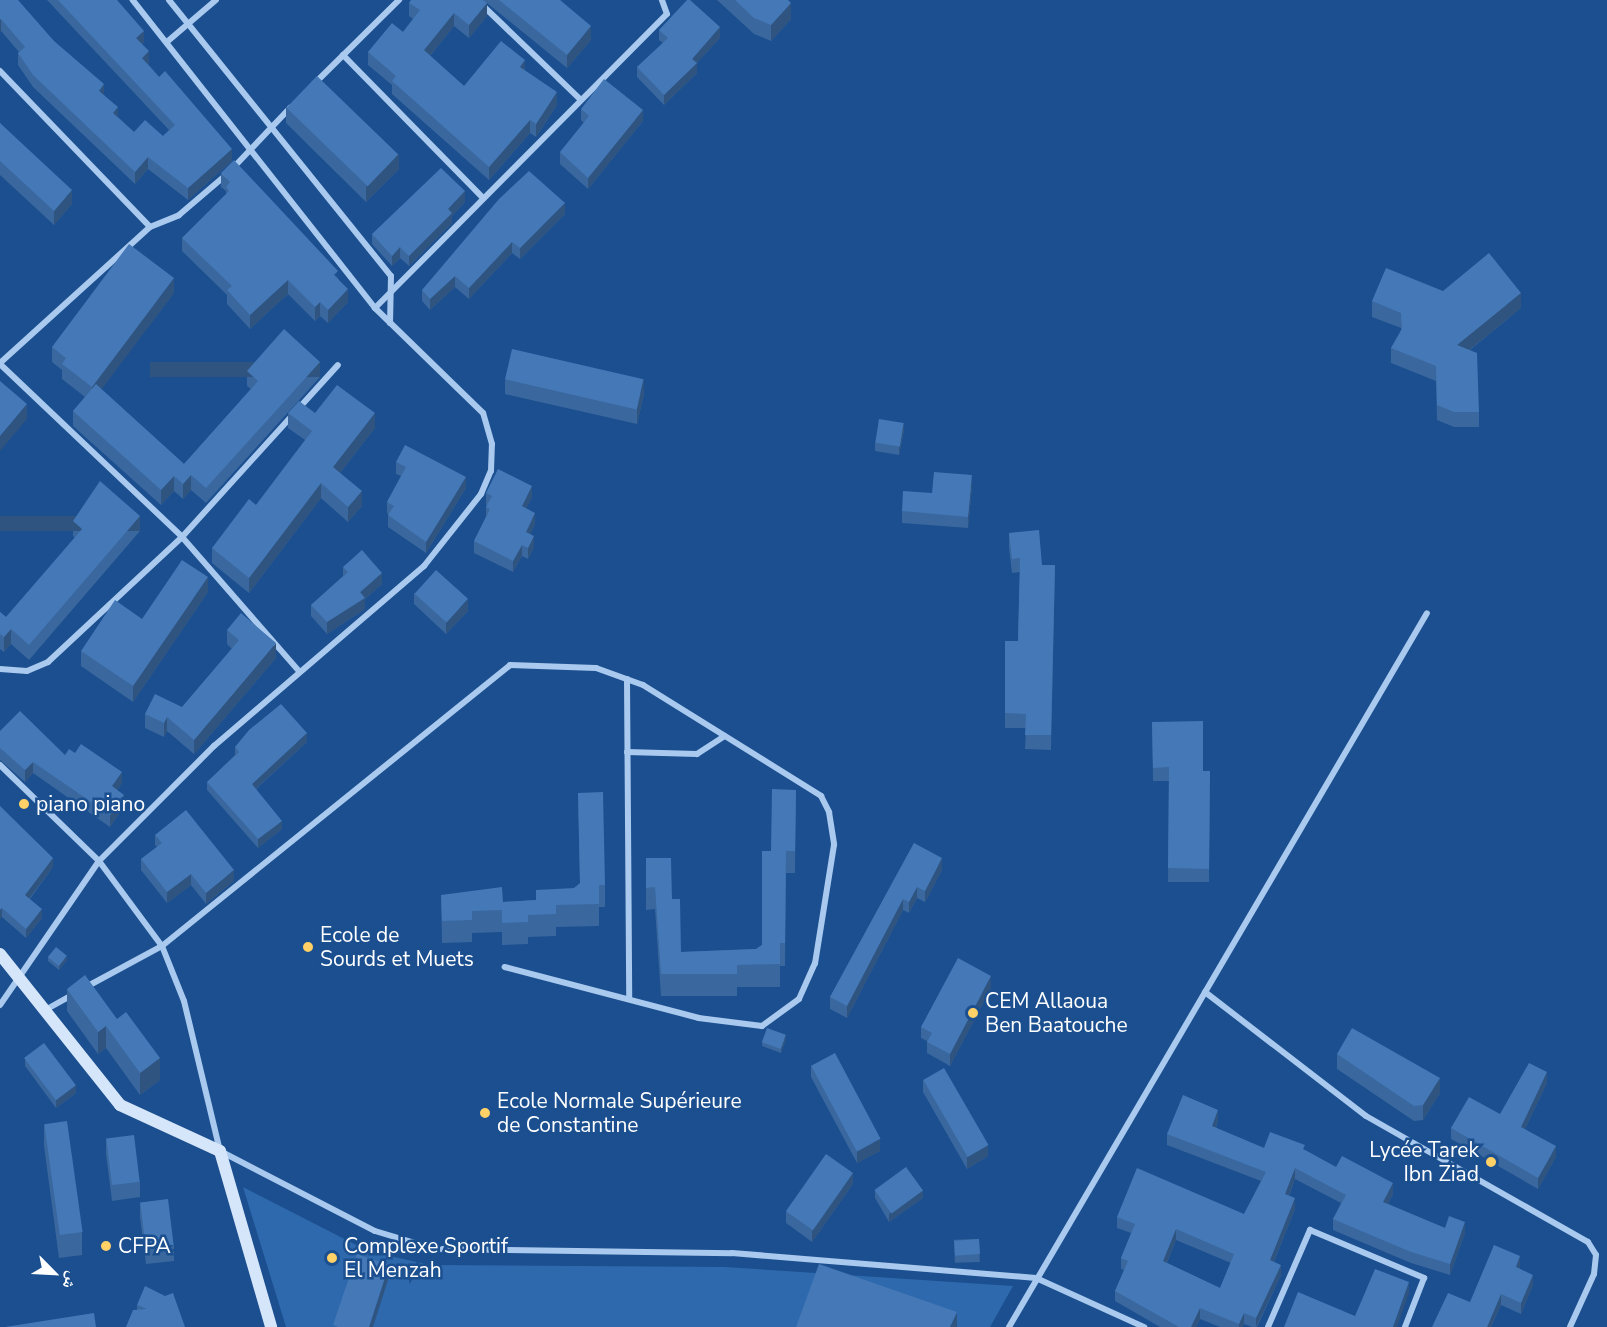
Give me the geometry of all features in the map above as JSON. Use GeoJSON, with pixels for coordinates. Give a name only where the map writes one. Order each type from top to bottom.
{"type":"FeatureCollection","features":[{"type":"Feature","properties":{"kind":"main road"},"geometry":{"type":"LineString","coordinates":[[0,954],[21,975],[120,1105],[220,1151],[271,1327]]}},
{"type":"Feature","properties":{"kind":"street"},"geometry":{"type":"LineString","coordinates":[[0,1005],[99,861],[298,670],[424,566],[481,494],[491,471],[492,444],[483,413],[375,308],[134,0]]}},
{"type":"Feature","properties":{"kind":"street"},"geometry":{"type":"LineString","coordinates":[[169,0],[391,276],[390,323]]}},
{"type":"Feature","properties":{"kind":"street"},"geometry":{"type":"LineString","coordinates":[[168,41],[216,0]]}},
{"type":"Feature","properties":{"kind":"street"},"geometry":{"type":"LineString","coordinates":[[310,87],[399,0]]}},
{"type":"Feature","properties":{"kind":"street"},"geometry":{"type":"LineString","coordinates":[[477,0],[580,99]]}},
{"type":"Feature","properties":{"kind":"street"},"geometry":{"type":"LineString","coordinates":[[375,308],[482,197],[667,14],[662,0]]}},
{"type":"Feature","properties":{"kind":"street"},"geometry":{"type":"LineString","coordinates":[[343,55],[482,197]]}},
{"type":"Feature","properties":{"kind":"street"},"geometry":{"type":"LineString","coordinates":[[0,71],[150,227]]}},
{"type":"Feature","properties":{"kind":"street"},"geometry":{"type":"LineString","coordinates":[[294,104],[203,198],[150,227],[0,364],[182,537],[298,670]]}},
{"type":"Feature","properties":{"kind":"street"},"geometry":{"type":"LineString","coordinates":[[0,669],[27,671],[48,662],[182,537],[338,365]]}},
{"type":"Feature","properties":{"kind":"street"},"geometry":{"type":"LineString","coordinates":[[1008,1327],[1427,613]]}},
{"type":"Feature","properties":{"kind":"street"},"geometry":{"type":"LineString","coordinates":[[47,1009],[162,946],[510,665],[596,668],[627,679],[725,736],[821,796],[829,812],[834,845],[815,963],[800,999],[762,1026],[699,1018],[629,997],[505,967]]}},
{"type":"Feature","properties":{"kind":"street"},"geometry":{"type":"LineString","coordinates":[[627,679],[629,997]]}},
{"type":"Feature","properties":{"kind":"street"},"geometry":{"type":"LineString","coordinates":[[627,752],[698,754],[725,736]]}},
{"type":"Feature","properties":{"kind":"street"},"geometry":{"type":"LineString","coordinates":[[0,765],[99,861],[162,946],[184,1001],[220,1151],[375,1231],[435,1249],[732,1253],[1036,1278],[1144,1327]]}},
{"type":"Feature","properties":{"kind":"street"},"geometry":{"type":"LineString","coordinates":[[1204,992],[1366,1116],[1588,1242],[1596,1255],[1594,1274],[1570,1327]]}},
{"type":"Feature","properties":{"kind":"street"},"geometry":{"type":"LineString","coordinates":[[1268,1327],[1310,1230],[1424,1278],[1405,1327]]}},
{"type":"Feature","properties":{"kind":"shaded area","name":"Complexe Sportif El Menzah"},"geometry":{"type":"Polygon","coordinates":[[[243,1187],[368,1251],[430,1265],[725,1267],[1013,1286],[990,1327],[286,1327],[243,1187]]]}},
{"type":"Feature","properties":{"kind":"building"},"geometry":{"type":"Polygon","coordinates":[[[0,0],[18,0],[54,41],[104,84],[99,91],[118,107],[113,113],[134,132],[145,120],[163,136],[175,125],[58,0],[117,0],[144,31],[136,38],[149,51],[142,58],[159,77],[165,71],[232,149],[188,188],[148,157],[135,172],[33,75],[18,53],[25,47],[0,20],[0,0]]]}},
{"type":"Feature","properties":{"kind":"building"},"geometry":{"type":"Polygon","coordinates":[[[411,0],[483,0],[487,3],[469,25],[454,13],[424,50],[464,86],[501,41],[525,60],[520,67],[557,92],[536,124],[530,120],[489,167],[392,81],[396,76],[368,52],[392,23],[403,32],[420,10],[409,3],[411,0]]]}},
{"type":"Feature","properties":{"kind":"building"},"geometry":{"type":"Polygon","coordinates":[[[499,0],[560,0],[591,26],[567,55],[499,0]]]}},
{"type":"Feature","properties":{"kind":"building"},"geometry":{"type":"Polygon","coordinates":[[[687,0],[690,0],[720,27],[692,59],[697,63],[664,95],[637,67],[668,38],[659,30],[687,0]]]}},
{"type":"Feature","properties":{"kind":"building"},"geometry":{"type":"Polygon","coordinates":[[[735,0],[788,0],[791,3],[771,25],[754,18],[735,0]]]}},
{"type":"Feature","properties":{"kind":"building"},"geometry":{"type":"Polygon","coordinates":[[[317,76],[398,154],[368,186],[286,108],[317,76]]]}},
{"type":"Feature","properties":{"kind":"building"},"geometry":{"type":"Polygon","coordinates":[[[604,79],[643,110],[588,178],[560,152],[589,116],[581,109],[604,79]]]}},
{"type":"Feature","properties":{"kind":"building"},"geometry":{"type":"Polygon","coordinates":[[[0,123],[72,190],[54,211],[0,161],[0,123]]]}},
{"type":"Feature","properties":{"kind":"building"},"geometry":{"type":"Polygon","coordinates":[[[234,160],[338,271],[334,275],[348,289],[328,310],[320,302],[315,307],[288,280],[250,315],[227,290],[232,286],[182,238],[229,191],[226,187],[230,182],[221,173],[234,160]]]}},
{"type":"Feature","properties":{"kind":"building"},"geometry":{"type":"Polygon","coordinates":[[[441,168],[465,191],[448,209],[452,213],[409,256],[400,247],[392,256],[372,234],[441,168]]]}},
{"type":"Feature","properties":{"kind":"building"},"geometry":{"type":"Polygon","coordinates":[[[529,171],[565,203],[520,248],[512,242],[469,288],[455,276],[430,299],[422,290],[499,199],[529,171]]]}},
{"type":"Feature","properties":{"kind":"building"},"geometry":{"type":"Polygon","coordinates":[[[129,244],[174,278],[92,387],[62,364],[66,358],[52,347],[129,244]]]}},
{"type":"Feature","properties":{"kind":"building"},"geometry":{"type":"Polygon","coordinates":[[[1489,253],[1521,293],[1457,345],[1477,353],[1479,412],[1454,412],[1437,405],[1436,366],[1391,348],[1402,329],[1401,313],[1372,301],[1386,268],[1443,291],[1489,253]]]}},
{"type":"Feature","properties":{"kind":"building"},"geometry":{"type":"Polygon","coordinates":[[[284,329],[320,362],[206,488],[191,475],[183,484],[174,476],[161,490],[73,411],[96,384],[184,464],[258,381],[247,371],[284,329]]]}},
{"type":"Feature","properties":{"kind":"building"},"geometry":{"type":"Polygon","coordinates":[[[512,349],[644,379],[637,410],[505,379],[512,349]]]}},
{"type":"Feature","properties":{"kind":"building"},"geometry":{"type":"Polygon","coordinates":[[[0,381],[27,404],[0,436],[0,381]]]}},
{"type":"Feature","properties":{"kind":"building"},"geometry":{"type":"Polygon","coordinates":[[[337,385],[375,413],[333,467],[362,491],[348,507],[321,483],[249,578],[212,548],[249,499],[256,505],[312,431],[288,413],[299,401],[315,413],[337,385]]]}},
{"type":"Feature","properties":{"kind":"building"},"geometry":{"type":"Polygon","coordinates":[[[879,419],[904,423],[900,447],[875,443],[879,419]]]}},
{"type":"Feature","properties":{"kind":"building"},"geometry":{"type":"Polygon","coordinates":[[[405,445],[466,477],[426,542],[388,515],[394,506],[387,502],[406,467],[396,462],[405,445]]]}},
{"type":"Feature","properties":{"kind":"building"},"geometry":{"type":"Polygon","coordinates":[[[498,469],[532,486],[522,506],[535,513],[526,532],[534,536],[528,548],[522,545],[513,561],[474,541],[490,509],[486,507],[492,496],[486,493],[498,469]]]}},
{"type":"Feature","properties":{"kind":"building"},"geometry":{"type":"Polygon","coordinates":[[[934,472],[972,475],[968,517],[902,511],[903,491],[932,493],[934,472]]]}},
{"type":"Feature","properties":{"kind":"building"},"geometry":{"type":"Polygon","coordinates":[[[100,481],[140,516],[29,645],[11,629],[4,637],[0,634],[0,612],[6,617],[82,529],[73,521],[100,481]]]}},
{"type":"Feature","properties":{"kind":"building"},"geometry":{"type":"Polygon","coordinates":[[[1039,530],[1042,565],[1055,565],[1051,735],[1025,735],[1026,714],[1005,713],[1005,641],[1018,641],[1020,558],[1012,559],[1009,533],[1039,530]]]}},
{"type":"Feature","properties":{"kind":"building"},"geometry":{"type":"Polygon","coordinates":[[[362,550],[382,573],[360,592],[365,598],[327,622],[311,605],[348,572],[343,567],[362,550]]]}},
{"type":"Feature","properties":{"kind":"building"},"geometry":{"type":"Polygon","coordinates":[[[182,560],[208,577],[133,686],[81,651],[115,600],[142,619],[182,560]]]}},
{"type":"Feature","properties":{"kind":"building"},"geometry":{"type":"Polygon","coordinates":[[[436,570],[468,599],[447,623],[415,594],[436,570]]]}},
{"type":"Feature","properties":{"kind":"building"},"geometry":{"type":"Polygon","coordinates":[[[241,613],[276,643],[194,740],[167,717],[164,723],[145,714],[155,694],[182,707],[239,640],[227,630],[241,613]]]}},
{"type":"Feature","properties":{"kind":"building"},"geometry":{"type":"Polygon","coordinates":[[[281,704],[307,733],[252,784],[282,821],[258,839],[207,782],[239,752],[235,747],[249,730],[281,704]]]}},
{"type":"Feature","properties":{"kind":"building"},"geometry":{"type":"Polygon","coordinates":[[[20,711],[65,755],[69,749],[75,753],[81,744],[122,772],[112,786],[124,795],[110,815],[33,762],[25,770],[0,748],[0,731],[20,711]]]}},
{"type":"Feature","properties":{"kind":"building"},"geometry":{"type":"Polygon","coordinates":[[[1203,721],[1203,771],[1210,771],[1209,869],[1168,868],[1169,767],[1153,768],[1152,722],[1203,721]]]}},
{"type":"Feature","properties":{"kind":"building"},"geometry":{"type":"Polygon","coordinates":[[[772,789],[796,790],[795,851],[786,851],[785,943],[780,943],[780,964],[737,965],[737,974],[661,974],[655,887],[646,888],[646,858],[671,858],[672,899],[680,899],[681,952],[756,949],[762,945],[762,851],[771,851],[772,789]]]}},
{"type":"Feature","properties":{"kind":"building"},"geometry":{"type":"Polygon","coordinates":[[[603,792],[605,885],[599,885],[599,904],[556,905],[556,914],[528,915],[528,922],[502,923],[502,910],[472,911],[472,920],[442,921],[441,895],[502,887],[503,902],[536,900],[536,890],[574,888],[580,883],[578,793],[603,792]]]}},
{"type":"Feature","properties":{"kind":"building"},"geometry":{"type":"Polygon","coordinates":[[[0,806],[53,858],[25,895],[42,909],[26,929],[2,908],[0,910],[0,806]]]}},
{"type":"Feature","properties":{"kind":"building"},"geometry":{"type":"Polygon","coordinates":[[[186,810],[234,870],[206,893],[191,874],[167,892],[141,859],[162,843],[155,835],[186,810]]]}},
{"type":"Feature","properties":{"kind":"building"},"geometry":{"type":"Polygon","coordinates":[[[914,843],[942,858],[925,891],[917,887],[909,902],[903,899],[847,1006],[830,997],[914,843]]]}},
{"type":"Feature","properties":{"kind":"building"},"geometry":{"type":"Polygon","coordinates":[[[56,947],[67,956],[59,966],[48,957],[56,947]]]}},
{"type":"Feature","properties":{"kind":"building"},"geometry":{"type":"Polygon","coordinates":[[[958,958],[991,976],[950,1054],[927,1042],[932,1033],[921,1027],[958,958]]]}},
{"type":"Feature","properties":{"kind":"building"},"geometry":{"type":"Polygon","coordinates":[[[85,975],[117,1019],[126,1012],[160,1058],[140,1073],[106,1026],[98,1032],[67,989],[85,975]]]}},
{"type":"Feature","properties":{"kind":"building"},"geometry":{"type":"Polygon","coordinates":[[[767,1028],[786,1035],[781,1049],[762,1042],[767,1028]]]}},
{"type":"Feature","properties":{"kind":"building"},"geometry":{"type":"Polygon","coordinates":[[[1352,1028],[1440,1078],[1423,1105],[1414,1106],[1337,1054],[1352,1028]]]}},
{"type":"Feature","properties":{"kind":"building"},"geometry":{"type":"Polygon","coordinates":[[[44,1043],[76,1085],[56,1100],[24,1058],[44,1043]]]}},
{"type":"Feature","properties":{"kind":"building"},"geometry":{"type":"Polygon","coordinates":[[[835,1053],[881,1139],[857,1151],[811,1066],[835,1053]]]}},
{"type":"Feature","properties":{"kind":"building"},"geometry":{"type":"Polygon","coordinates":[[[1529,1063],[1547,1072],[1521,1127],[1556,1146],[1538,1178],[1451,1128],[1469,1097],[1500,1114],[1529,1063]]]}},
{"type":"Feature","properties":{"kind":"building"},"geometry":{"type":"Polygon","coordinates":[[[944,1068],[988,1145],[968,1157],[923,1080],[944,1068]]]}},
{"type":"Feature","properties":{"kind":"building"},"geometry":{"type":"Polygon","coordinates":[[[1183,1095],[1218,1110],[1212,1126],[1264,1148],[1270,1132],[1305,1145],[1303,1149],[1336,1167],[1342,1156],[1393,1183],[1383,1202],[1445,1228],[1449,1216],[1465,1222],[1450,1264],[1411,1252],[1333,1219],[1346,1195],[1295,1168],[1285,1194],[1295,1198],[1270,1260],[1281,1265],[1256,1318],[1244,1313],[1239,1324],[1200,1308],[1191,1327],[1179,1327],[1115,1291],[1128,1261],[1121,1258],[1135,1224],[1117,1217],[1137,1168],[1244,1214],[1266,1172],[1167,1134],[1183,1095]],[[1176,1229],[1163,1261],[1220,1288],[1234,1254],[1176,1229]]]}},
{"type":"Feature","properties":{"kind":"building"},"geometry":{"type":"Polygon","coordinates":[[[67,1121],[83,1232],[60,1235],[44,1124],[67,1121]]]}},
{"type":"Feature","properties":{"kind":"building"},"geometry":{"type":"Polygon","coordinates":[[[134,1135],[140,1182],[112,1185],[106,1138],[134,1135]]]}},
{"type":"Feature","properties":{"kind":"building"},"geometry":{"type":"Polygon","coordinates":[[[826,1154],[853,1173],[813,1230],[786,1211],[826,1154]]]}},
{"type":"Feature","properties":{"kind":"building"},"geometry":{"type":"Polygon","coordinates":[[[906,1167],[923,1190],[891,1213],[874,1190],[906,1167]]]}},
{"type":"Feature","properties":{"kind":"building"},"geometry":{"type":"Polygon","coordinates":[[[168,1199],[174,1246],[146,1249],[140,1202],[168,1199]]]}},
{"type":"Feature","properties":{"kind":"building"},"geometry":{"type":"Polygon","coordinates":[[[979,1239],[980,1254],[955,1256],[954,1241],[979,1239]]]}},
{"type":"Feature","properties":{"kind":"building"},"geometry":{"type":"Polygon","coordinates":[[[1494,1245],[1520,1256],[1516,1267],[1533,1275],[1521,1303],[1501,1294],[1487,1327],[1432,1327],[1448,1293],[1470,1302],[1494,1245]]]}},
{"type":"Feature","properties":{"kind":"building"},"geometry":{"type":"Polygon","coordinates":[[[357,1254],[389,1265],[369,1327],[338,1327],[333,1325],[357,1254]]]}},
{"type":"Feature","properties":{"kind":"building"},"geometry":{"type":"Polygon","coordinates":[[[819,1264],[957,1312],[950,1327],[796,1327],[819,1264]]]}},
{"type":"Feature","properties":{"kind":"building"},"geometry":{"type":"Polygon","coordinates":[[[1375,1269],[1409,1282],[1393,1327],[1284,1327],[1298,1292],[1355,1316],[1375,1269]]]}},
{"type":"Feature","properties":{"kind":"building"},"geometry":{"type":"Polygon","coordinates":[[[145,1286],[165,1296],[173,1293],[185,1327],[126,1327],[133,1310],[146,1309],[137,1305],[145,1286]]]}},
{"type":"Feature","properties":{"kind":"building"},"geometry":{"type":"Polygon","coordinates":[[[94,1313],[96,1327],[5,1327],[94,1313]]]}},
{"type":"Feature","properties":{"kind":"place","name":"piano piano"},"geometry":{"type":"Point","coordinates":[24,804]}},
{"type":"Feature","properties":{"kind":"place","name":"Ecole de Sourds et Muets"},"geometry":{"type":"Point","coordinates":[308,947]}},
{"type":"Feature","properties":{"kind":"place","name":"CEM Allaoua Ben Baatouche"},"geometry":{"type":"Point","coordinates":[973,1013]}},
{"type":"Feature","properties":{"kind":"place","name":"Ecole Normale Supérieure de Constantine"},"geometry":{"type":"Point","coordinates":[485,1113]}},
{"type":"Feature","properties":{"kind":"place","name":"Lycée Tarek Ibn Ziad"},"geometry":{"type":"Point","coordinates":[1491,1162]}},
{"type":"Feature","properties":{"kind":"place","name":"CFPA"},"geometry":{"type":"Point","coordinates":[106,1246]}},
{"type":"Feature","properties":{"kind":"place","name":"Complexe Sportif El Menzah"},"geometry":{"type":"Point","coordinates":[332,1258]}}]}
